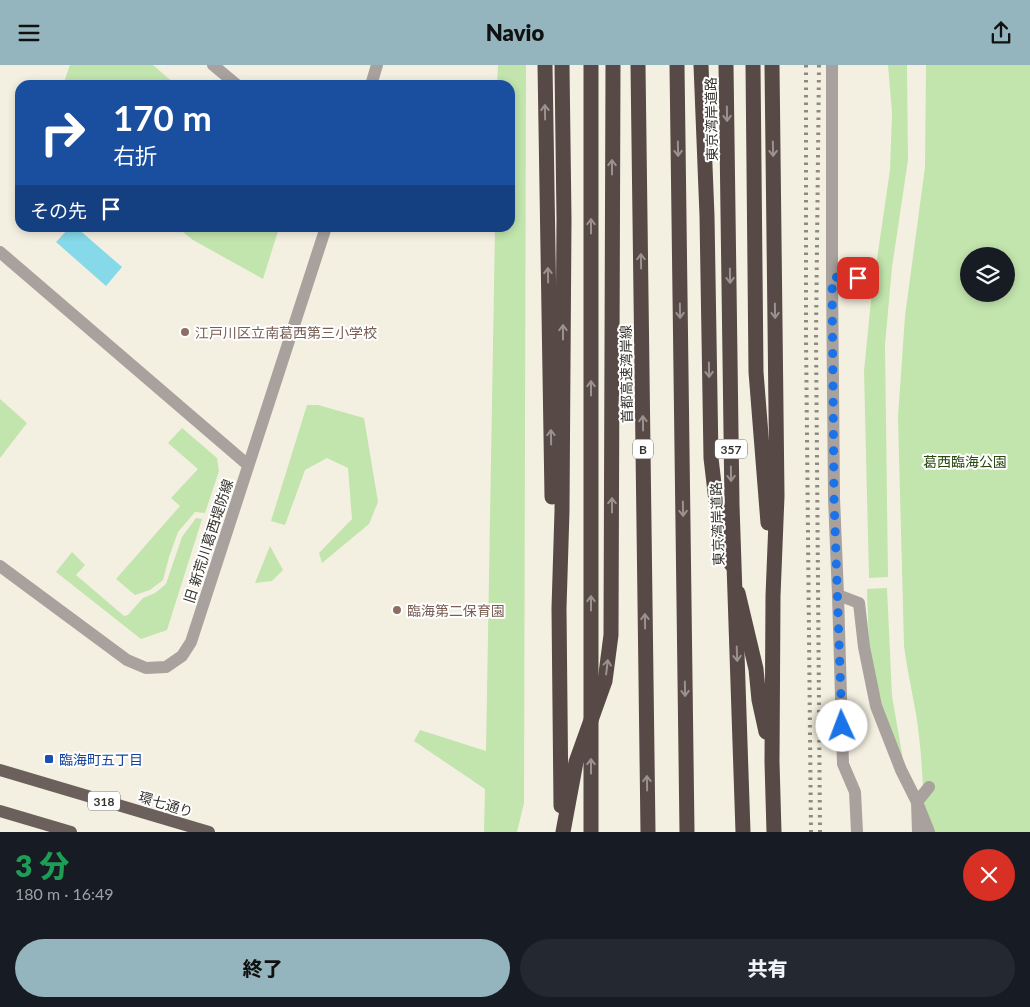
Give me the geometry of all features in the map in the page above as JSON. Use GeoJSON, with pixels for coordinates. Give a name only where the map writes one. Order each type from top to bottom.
{"type":"FeatureCollection","features":[{"type":"Feature","properties":{"kind":"highway"},"geometry":{"type":"LineString","coordinates":[[545,65],[553,547],[559,608]]}},
{"type":"Feature","properties":{"kind":"highway"},"geometry":{"type":"LineString","coordinates":[[591,65],[591,832]]}},
{"type":"Feature","properties":{"kind":"highway"},"geometry":{"type":"LineString","coordinates":[[562,832],[576,762],[605,681],[611,635],[613,65]]}},
{"type":"Feature","properties":{"kind":"highway","name":"首都高速湾岸線"},"geometry":{"type":"LineString","coordinates":[[638,65],[648,832]]}},
{"type":"Feature","properties":{"kind":"highway"},"geometry":{"type":"LineString","coordinates":[[677,65],[687,832]]}},
{"type":"Feature","properties":{"kind":"highway"},"geometry":{"type":"LineString","coordinates":[[701,65],[707,216],[711,458],[716,501],[756,669],[759,700],[772,762]]}},
{"type":"Feature","properties":{"kind":"highway","name":"東京湾岸道路"},"geometry":{"type":"LineString","coordinates":[[726,65],[732,505],[742,832]]}},
{"type":"Feature","properties":{"kind":"highway"},"geometry":{"type":"LineString","coordinates":[[772,65],[777,496],[773,596],[772,762],[774,832]]}},
{"type":"Feature","properties":{"kind":"highway"},"geometry":{"type":"LineString","coordinates":[[753,68],[756,372],[773,596]]}},
{"type":"Feature","properties":{"kind":"highway"},"geometry":{"type":"LineString","coordinates":[[562,70],[564,219],[562,501],[559,608],[562,832]]}},
{"type":"Feature","properties":{"kind":"main road","name":"環七通り"},"geometry":{"type":"LineString","coordinates":[[0,770],[209,832]]}},
{"type":"Feature","properties":{"kind":"main road"},"geometry":{"type":"LineString","coordinates":[[0,811],[71,832]]}},
{"type":"Feature","properties":{"kind":"street"},"geometry":{"type":"LineString","coordinates":[[214,65],[231,80]]}},
{"type":"Feature","properties":{"kind":"street"},"geometry":{"type":"LineString","coordinates":[[372,80],[377,65]]}},
{"type":"Feature","properties":{"kind":"street"},"geometry":{"type":"LineString","coordinates":[[832,65],[834,498],[843,764],[854,792],[857,832]]}},
{"type":"Feature","properties":{"kind":"street","name":"旧 新荒川葛西堤防線"},"geometry":{"type":"LineString","coordinates":[[0,566],[126,660],[146,668],[166,667],[182,656],[191,642],[324,232]]}},
{"type":"Feature","properties":{"kind":"street"},"geometry":{"type":"LineString","coordinates":[[0,252],[248,465]]}},
{"type":"Feature","properties":{"kind":"street"},"geometry":{"type":"LineString","coordinates":[[832,277],[858,278]]}},
{"type":"Feature","properties":{"kind":"street"},"geometry":{"type":"LineString","coordinates":[[838,595],[859,603],[864,647],[876,706],[901,770],[918,802],[930,832]]}},
{"type":"Feature","properties":{"kind":"street"},"geometry":{"type":"LineString","coordinates":[[918,832],[918,802],[929,787]]}},
{"type":"Feature","properties":{"kind":"green space"},"geometry":{"type":"Polygon","coordinates":[[[70,65],[153,65],[170,80],[65,80],[70,65]]]}},
{"type":"Feature","properties":{"kind":"green space"},"geometry":{"type":"Polygon","coordinates":[[[498,65],[526,65],[524,803],[517,832],[484,832],[485,789],[414,741],[420,730],[486,751],[495,232],[515,232],[515,80],[497,80],[498,65]]]}},
{"type":"Feature","properties":{"kind":"green space"},"geometry":{"type":"Polygon","coordinates":[[[888,65],[907,65],[908,160],[892,267],[885,345],[888,577],[869,578],[864,371],[871,300],[890,170],[892,113],[888,65]]]}},
{"type":"Feature","properties":{"kind":"green space","name":"葛西臨海公園"},"geometry":{"type":"Polygon","coordinates":[[[926,65],[1030,65],[1030,832],[924,832],[920,743],[904,646],[898,417],[905,316],[925,167],[926,65]]]}},
{"type":"Feature","properties":{"kind":"green space"},"geometry":{"type":"Polygon","coordinates":[[[183,232],[278,232],[263,279],[193,240],[183,232]]]}},
{"type":"Feature","properties":{"kind":"green space"},"geometry":{"type":"Polygon","coordinates":[[[0,399],[27,423],[0,458],[0,399]]]}},
{"type":"Feature","properties":{"kind":"green space"},"geometry":{"type":"Polygon","coordinates":[[[307,405],[318,405],[364,418],[378,502],[369,524],[322,563],[319,553],[352,519],[348,468],[327,458],[305,470],[285,525],[271,521],[307,405]]]}},
{"type":"Feature","properties":{"kind":"green space"},"geometry":{"type":"Polygon","coordinates":[[[182,428],[217,458],[219,471],[205,513],[195,512],[178,532],[163,580],[150,590],[135,595],[116,579],[180,506],[171,498],[198,469],[168,443],[182,428]]]}},
{"type":"Feature","properties":{"kind":"green space"},"geometry":{"type":"Polygon","coordinates":[[[196,518],[202,519],[167,630],[141,639],[56,572],[72,552],[85,565],[76,575],[124,616],[128,615],[143,598],[155,593],[166,584],[182,537],[196,518]]]}},
{"type":"Feature","properties":{"kind":"green space"},"geometry":{"type":"Polygon","coordinates":[[[270,546],[283,570],[272,581],[255,583],[270,546]]]}},
{"type":"Feature","properties":{"kind":"green space"},"geometry":{"type":"Polygon","coordinates":[[[887,588],[892,696],[904,765],[879,700],[869,648],[867,589],[887,588]]]}},
{"type":"Feature","properties":{"kind":"water"},"geometry":{"type":"Polygon","coordinates":[[[65,232],[82,232],[122,267],[106,286],[56,242],[65,232]]]}},
{"type":"Feature","properties":{"kind":"railway"},"geometry":{"type":"LineString","coordinates":[[806,65],[806,336],[811,832]]}},
{"type":"Feature","properties":{"kind":"railway"},"geometry":{"type":"LineString","coordinates":[[819,65],[816,336],[820,832]]}},
{"type":"Feature","properties":{"kind":"place","name":"江戸川区立南葛西第三小学校"},"geometry":{"type":"Point","coordinates":[185,332]}},
{"type":"Feature","properties":{"kind":"place","name":"臨海第二保育園"},"geometry":{"type":"Point","coordinates":[397,610]}},
{"type":"Feature","properties":{"kind":"place","name":"臨海町五丁目"},"geometry":{"type":"Point","coordinates":[49,759]}},
{"type":"Feature","properties":{"kind":"route"},"geometry":{"type":"LineString","coordinates":[[842,726],[834,498],[832,277],[858,278]]}}]}
